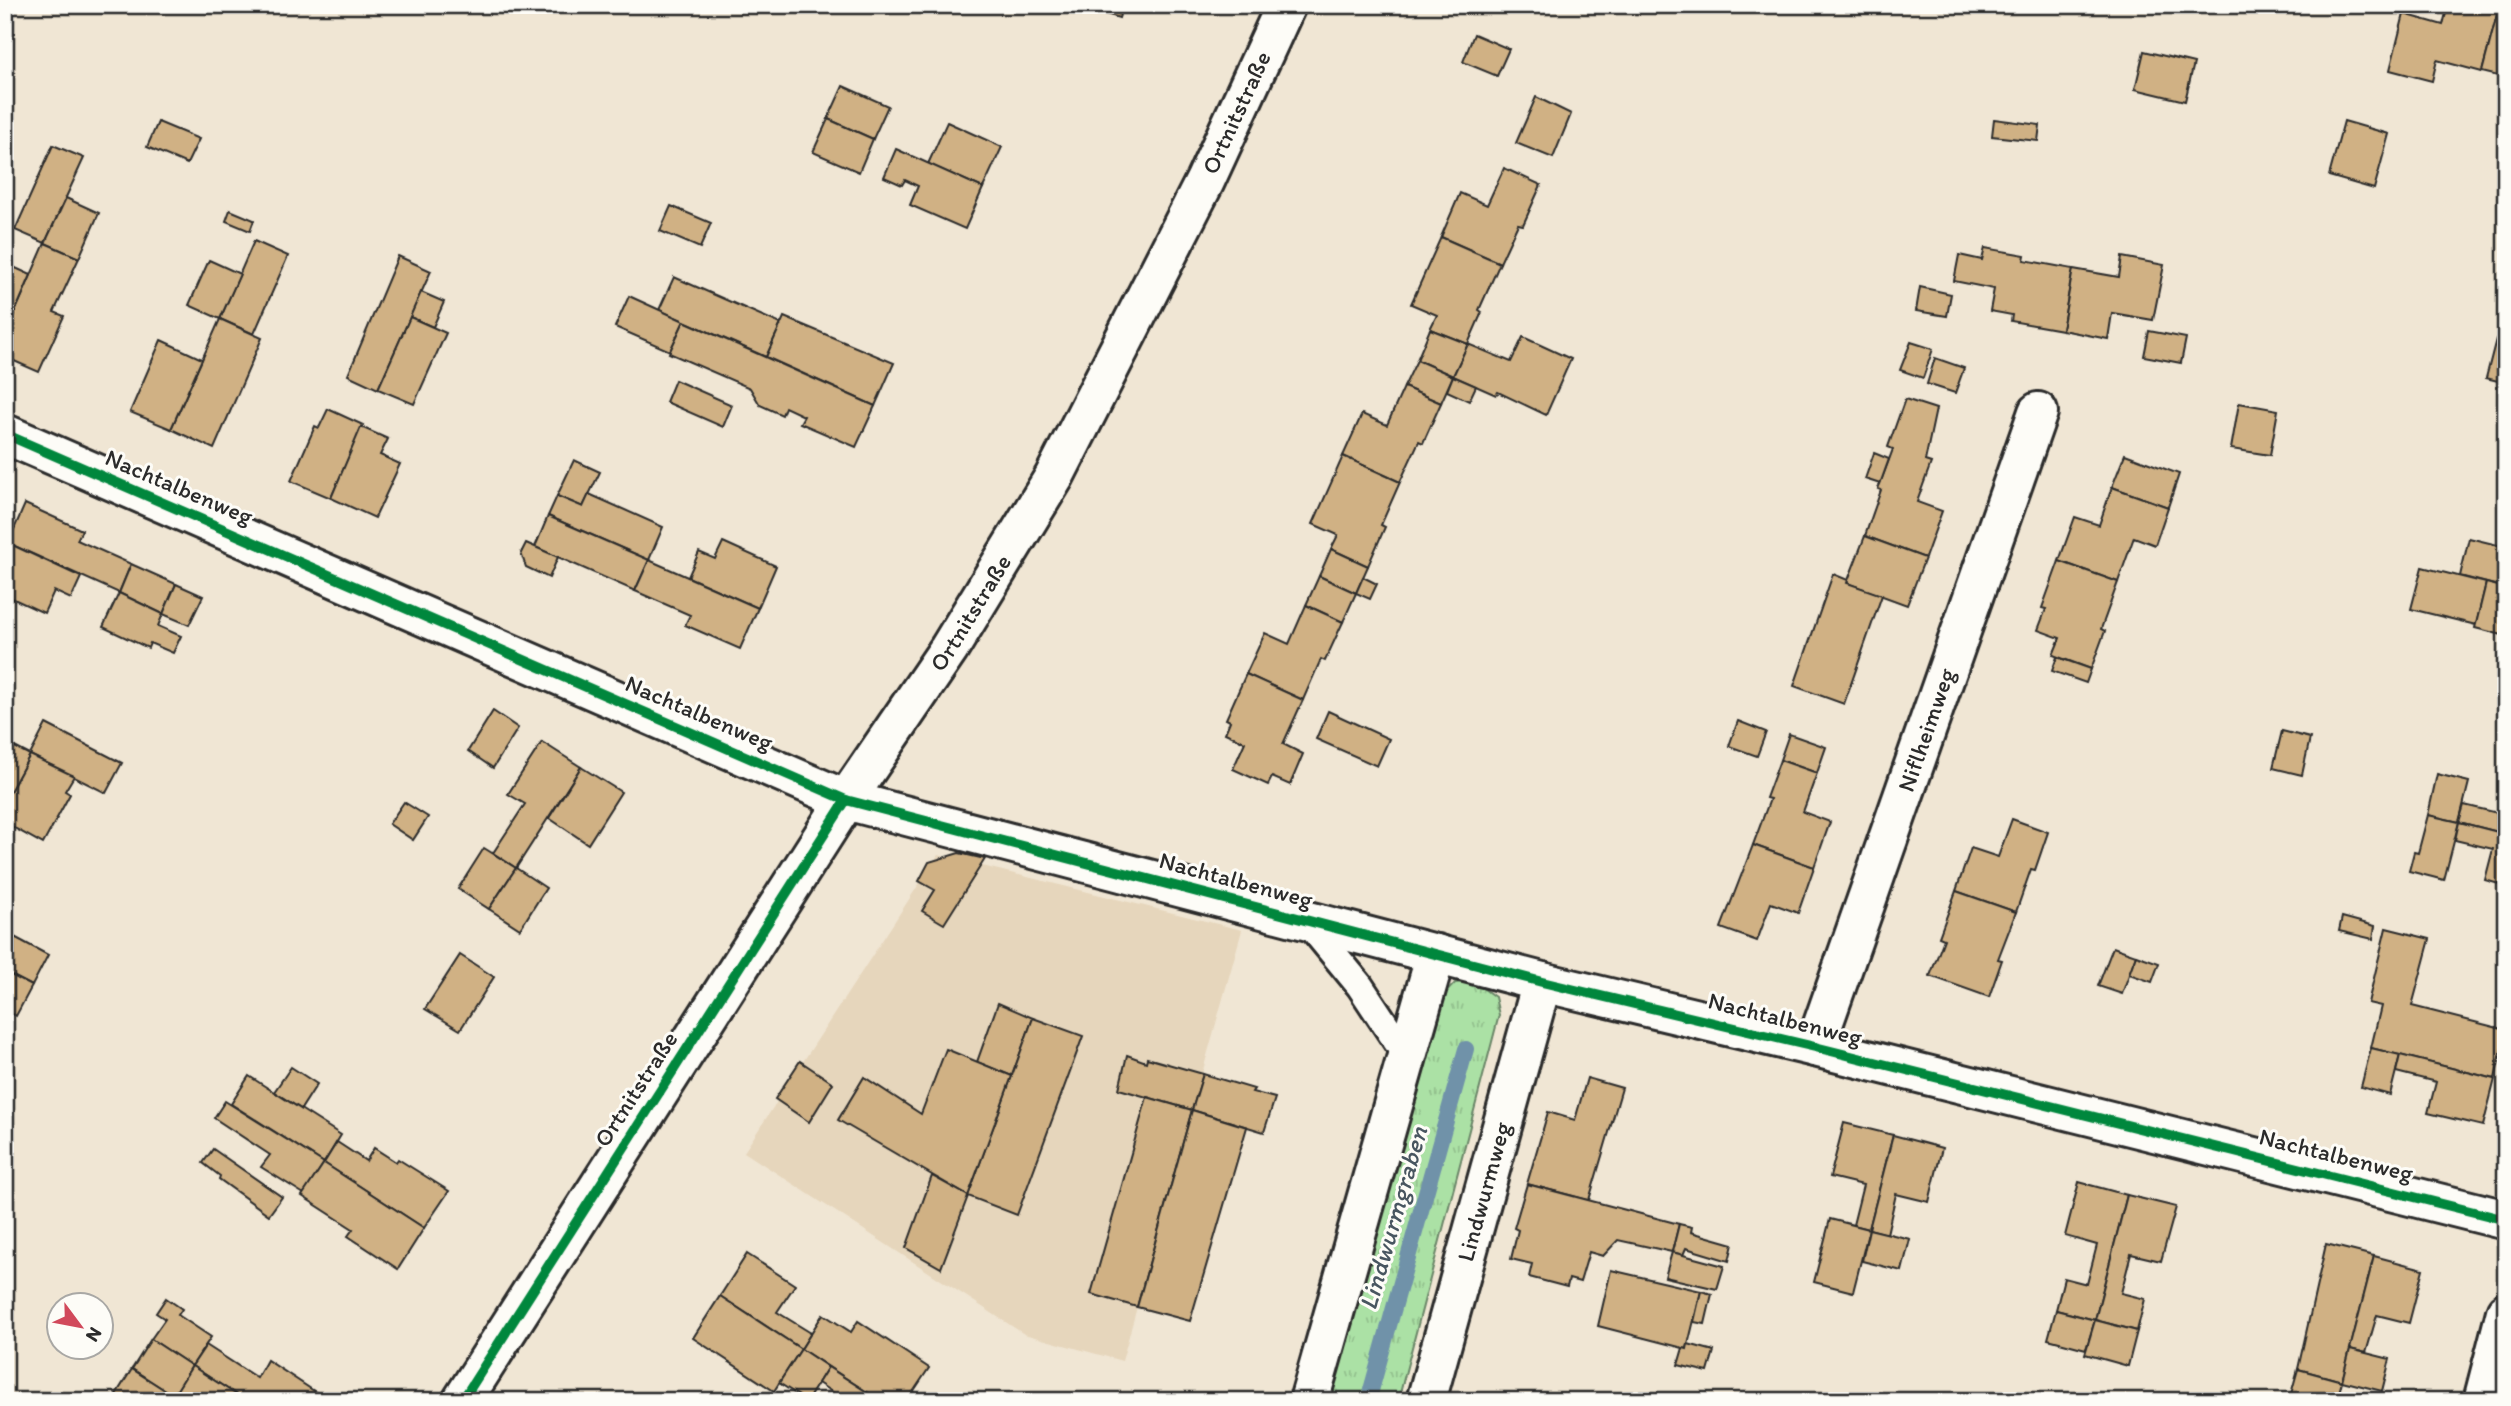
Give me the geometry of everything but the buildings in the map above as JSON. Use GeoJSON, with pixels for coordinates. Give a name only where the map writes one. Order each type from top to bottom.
{"type":"FeatureCollection","features":[{"type":"Feature","properties":{"kind":"street","name":"Ortnitstraße"},"geometry":{"type":"LineString","coordinates":[[462,1401],[846,800],[949,649],[1054,478],[1205,181],[1286,5]]}},
{"type":"Feature","properties":{"kind":"street","name":"Niflheimweg"},"geometry":{"type":"LineString","coordinates":[[1815,1047],[2038,412]]}},
{"type":"Feature","properties":{"kind":"street","name":"Nachtalbenweg"},"geometry":{"type":"LineString","coordinates":[[5,434],[846,800],[1542,982],[1815,1047],[2506,1220]]}},
{"type":"Feature","properties":{"kind":"street"},"geometry":{"type":"LineString","coordinates":[[1309,1401],[1436,954]]}},
{"type":"Feature","properties":{"kind":"street","name":"Lindwurmweg"},"geometry":{"type":"LineString","coordinates":[[1426,1401],[1542,982]]}},
{"type":"Feature","properties":{"kind":"street"},"geometry":{"type":"LineString","coordinates":[[2483,1401],[2506,1312]]}},
{"type":"Feature","properties":{"kind":"lane"},"geometry":{"type":"LineString","coordinates":[[1305,919],[1360,986],[1406,1057]]}},
{"type":"Feature","properties":{"kind":"shaded area"},"geometry":{"type":"Polygon","coordinates":[[[938,855],[1242,930],[1122,1361],[1024,1334],[744,1152],[938,855]]]}},
{"type":"Feature","properties":{"kind":"green space"},"geometry":{"type":"Polygon","coordinates":[[[1473,981],[1495,997],[1499,1015],[1398,1401],[1324,1401],[1436,1003],[1455,983],[1473,981]]]}},
{"type":"Feature","properties":{"kind":"waterway","name":"Lindwurmgraben"},"geometry":{"type":"LineString","coordinates":[[1368,1401],[1466,1049]]}},
{"type":"Feature","properties":{"kind":"cycle path"},"geometry":{"type":"LineString","coordinates":[[5,434],[846,800],[1542,982],[1815,1047],[2506,1220]]}},
{"type":"Feature","properties":{"kind":"cycle path"},"geometry":{"type":"LineString","coordinates":[[462,1401],[846,800]]}}]}
